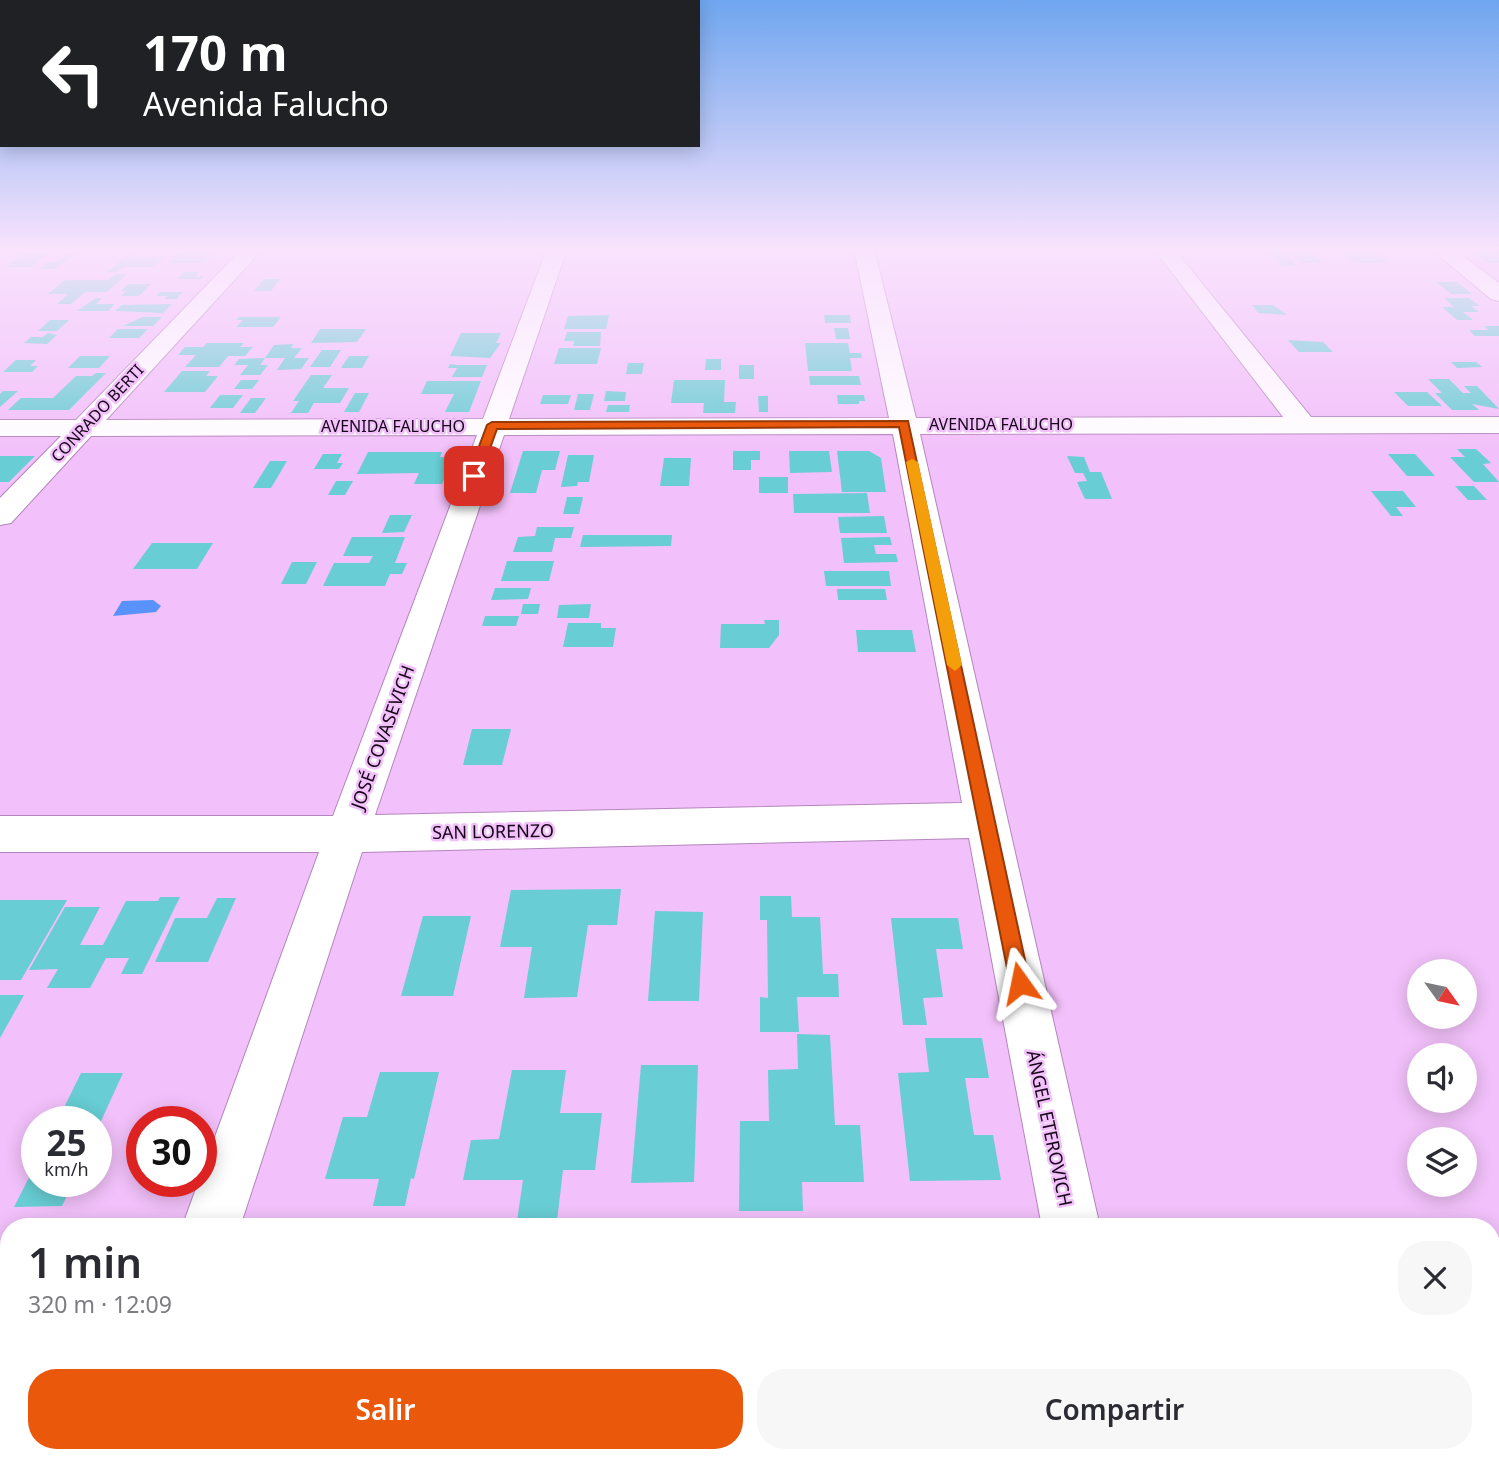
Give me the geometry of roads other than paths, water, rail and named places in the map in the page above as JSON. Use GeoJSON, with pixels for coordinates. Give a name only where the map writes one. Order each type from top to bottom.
{"type":"FeatureCollection","features":[{"type":"Feature","properties":{"kind":"street","name":"CONRADO BERTI"},"geometry":{"type":"LineString","coordinates":[[0,516],[188,317]]}},
{"type":"Feature","properties":{"kind":"street","name":"JOSÉ COVASEVICH"},"geometry":{"type":"LineString","coordinates":[[214,1218],[347,834],[531,317]]}},
{"type":"Feature","properties":{"kind":"street","name":"ÁNGEL ETEROVICH"},"geometry":{"type":"LineString","coordinates":[[880,317],[1069,1218]]}},
{"type":"Feature","properties":{"kind":"street"},"geometry":{"type":"LineString","coordinates":[[1218,317],[1302,424]]}},
{"type":"Feature","properties":{"kind":"street","name":"AVENIDA FALUCHO"},"geometry":{"type":"LineString","coordinates":[[0,428],[904,424],[1499,425]]}},
{"type":"Feature","properties":{"kind":"street","name":"SAN LORENZO"},"geometry":{"type":"LineString","coordinates":[[0,834],[347,834],[987,820]]}},
{"type":"Feature","properties":{"kind":"water"},"geometry":{"type":"Polygon","coordinates":[[[153,600],[161,606],[156,612],[113,616],[122,601],[153,600]]]}}]}
